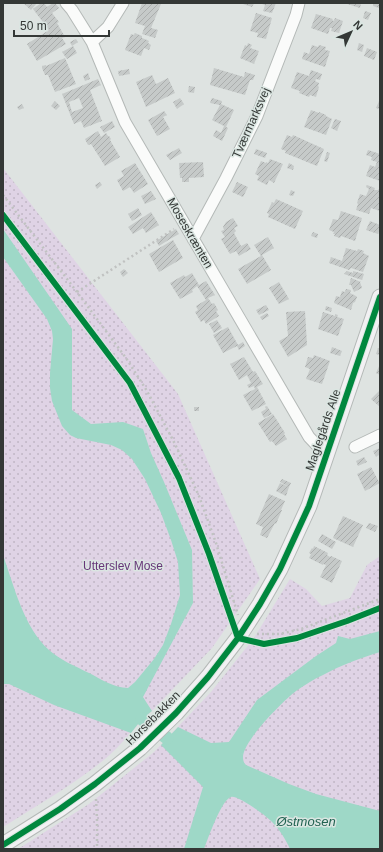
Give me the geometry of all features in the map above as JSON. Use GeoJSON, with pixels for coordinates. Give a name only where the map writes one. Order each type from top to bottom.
{"type":"FeatureCollection","features":[{"type":"Feature","properties":{"kind":"street","name":"Moseskrænten"},"geometry":{"type":"LineString","coordinates":[[66,3],[92,42],[125,122],[309,437],[326,455]]}},
{"type":"Feature","properties":{"kind":"street"},"geometry":{"type":"LineString","coordinates":[[92,42],[108,27],[123,3]]}},
{"type":"Feature","properties":{"kind":"street","name":"Tværmarksvej"},"geometry":{"type":"LineString","coordinates":[[193,239],[257,116],[296,15],[299,3]]}},
{"type":"Feature","properties":{"kind":"street","name":"Maglegårds Alle"},"geometry":{"type":"LineString","coordinates":[[280,569],[308,506],[380,297]]}},
{"type":"Feature","properties":{"kind":"street"},"geometry":{"type":"LineString","coordinates":[[355,447],[380,435]]}},
{"type":"Feature","properties":{"kind":"street","name":"Horsebakken"},"geometry":{"type":"LineString","coordinates":[[3,845],[60,809],[95,784],[140,748],[176,713],[208,677],[238,638],[280,569]]}},
{"type":"Feature","properties":{"kind":"path"},"geometry":{"type":"LineString","coordinates":[[3,195],[126,358],[147,391],[176,444],[199,496],[216,543],[238,615]]}},
{"type":"Feature","properties":{"kind":"path"},"geometry":{"type":"LineString","coordinates":[[77,292],[184,222]]}},
{"type":"Feature","properties":{"kind":"path"},"geometry":{"type":"LineString","coordinates":[[238,638],[260,634],[280,634],[301,629],[380,599]]}},
{"type":"Feature","properties":{"kind":"path"},"geometry":{"type":"LineString","coordinates":[[95,784],[97,849]]}},
{"type":"Feature","properties":{"kind":"green space","name":"Utterslev Mose"},"geometry":{"type":"Polygon","coordinates":[[[3,168],[178,394],[260,579],[212,648],[111,754],[68,786],[3,827],[3,168]]]}},
{"type":"Feature","properties":{"kind":"green space"},"geometry":{"type":"Polygon","coordinates":[[[380,556],[380,849],[18,849],[89,804],[154,752],[211,692],[254,638],[290,579],[306,589],[322,606],[350,598],[367,565],[380,556]]]}},
{"type":"Feature","properties":{"kind":"water"},"geometry":{"type":"Polygon","coordinates":[[[3,229],[72,329],[72,410],[91,424],[123,422],[143,429],[151,453],[192,550],[193,603],[143,697],[152,711],[142,719],[131,733],[54,705],[9,684],[3,684],[3,555],[26,618],[40,641],[53,654],[63,660],[108,683],[123,688],[128,688],[135,682],[154,659],[163,645],[180,595],[178,562],[171,540],[161,513],[145,479],[132,459],[122,450],[111,445],[76,438],[70,435],[62,426],[52,401],[50,388],[53,339],[52,331],[47,319],[3,257],[3,229]]]}},
{"type":"Feature","properties":{"kind":"water","name":"Østmosen"},"geometry":{"type":"Polygon","coordinates":[[[380,631],[380,652],[337,668],[313,680],[296,691],[282,703],[256,732],[249,741],[243,757],[246,765],[289,784],[316,794],[380,811],[380,849],[290,849],[285,839],[270,820],[240,799],[231,797],[223,805],[219,812],[204,849],[184,849],[203,787],[161,745],[178,727],[211,743],[229,742],[257,700],[336,643],[338,636],[350,639],[380,631]]]}},
{"type":"Feature","properties":{"kind":"building"},"geometry":{"type":"Polygon","coordinates":[[[23,3],[37,3],[31,10],[23,3]]]}},
{"type":"Feature","properties":{"kind":"building"},"geometry":{"type":"Polygon","coordinates":[[[41,3],[44,3],[47,7],[55,3],[59,8],[52,13],[59,22],[57,23],[65,37],[62,38],[66,44],[37,61],[27,44],[49,30],[33,9],[41,3]]]}},
{"type":"Feature","properties":{"kind":"building"},"geometry":{"type":"Polygon","coordinates":[[[142,3],[161,4],[151,28],[158,30],[155,38],[142,34],[145,26],[135,23],[142,3]]]}},
{"type":"Feature","properties":{"kind":"building"},"geometry":{"type":"Polygon","coordinates":[[[240,3],[254,3],[252,7],[240,3]]]}},
{"type":"Feature","properties":{"kind":"building"},"geometry":{"type":"Polygon","coordinates":[[[259,3],[276,3],[272,13],[263,11],[265,5],[259,3]]]}},
{"type":"Feature","properties":{"kind":"building"},"geometry":{"type":"Polygon","coordinates":[[[344,3],[361,3],[360,8],[344,3]]]}},
{"type":"Feature","properties":{"kind":"building"},"geometry":{"type":"Polygon","coordinates":[[[374,3],[380,3],[379,8],[373,6],[374,3]]]}},
{"type":"Feature","properties":{"kind":"building"},"geometry":{"type":"Polygon","coordinates":[[[365,11],[371,13],[368,20],[363,18],[365,11]]]}},
{"type":"Feature","properties":{"kind":"building"},"geometry":{"type":"Polygon","coordinates":[[[256,13],[272,18],[266,39],[257,37],[258,33],[250,31],[256,13]]]}},
{"type":"Feature","properties":{"kind":"building"},"geometry":{"type":"Polygon","coordinates":[[[316,14],[333,19],[332,20],[334,21],[335,18],[343,21],[339,33],[331,31],[332,28],[330,28],[328,34],[311,28],[316,14]]]}},
{"type":"Feature","properties":{"kind":"building"},"geometry":{"type":"Polygon","coordinates":[[[135,33],[149,41],[148,43],[151,45],[149,50],[144,48],[141,56],[125,50],[131,34],[134,35],[135,33]]]}},
{"type":"Feature","properties":{"kind":"building"},"geometry":{"type":"Polygon","coordinates":[[[76,39],[78,42],[72,46],[70,42],[76,39]]]}},
{"type":"Feature","properties":{"kind":"building"},"geometry":{"type":"Polygon","coordinates":[[[248,43],[252,45],[250,48],[259,51],[254,64],[240,58],[245,45],[247,46],[248,43]]]}},
{"type":"Feature","properties":{"kind":"building"},"geometry":{"type":"Polygon","coordinates":[[[359,43],[364,45],[362,52],[357,50],[359,43]]]}},
{"type":"Feature","properties":{"kind":"building"},"geometry":{"type":"Polygon","coordinates":[[[312,45],[326,47],[325,50],[330,51],[325,67],[302,59],[304,52],[309,54],[312,45]]]}},
{"type":"Feature","properties":{"kind":"building"},"geometry":{"type":"Polygon","coordinates":[[[73,46],[77,53],[67,59],[62,52],[73,46]]]}},
{"type":"Feature","properties":{"kind":"building"},"geometry":{"type":"Polygon","coordinates":[[[367,48],[377,52],[374,60],[364,56],[367,48]]]}},
{"type":"Feature","properties":{"kind":"building"},"geometry":{"type":"Polygon","coordinates":[[[65,58],[76,84],[55,92],[48,75],[45,75],[42,66],[46,66],[65,58]]]}},
{"type":"Feature","properties":{"kind":"building"},"geometry":{"type":"Polygon","coordinates":[[[214,68],[244,77],[245,72],[255,75],[253,80],[250,80],[245,95],[210,85],[214,68]]]}},
{"type":"Feature","properties":{"kind":"building"},"geometry":{"type":"Polygon","coordinates":[[[129,69],[130,74],[119,76],[118,71],[129,69]]]}},
{"type":"Feature","properties":{"kind":"building"},"geometry":{"type":"Polygon","coordinates":[[[311,70],[322,74],[320,80],[316,79],[315,81],[319,83],[316,97],[310,95],[309,97],[299,93],[300,91],[291,88],[297,72],[309,76],[311,70]]]}},
{"type":"Feature","properties":{"kind":"building"},"geometry":{"type":"Polygon","coordinates":[[[88,73],[90,79],[85,81],[83,76],[88,73]]]}},
{"type":"Feature","properties":{"kind":"building"},"geometry":{"type":"Polygon","coordinates":[[[152,75],[156,84],[168,78],[175,93],[146,107],[136,82],[152,75]]]}},
{"type":"Feature","properties":{"kind":"building"},"geometry":{"type":"Polygon","coordinates":[[[98,79],[101,85],[90,90],[102,121],[84,128],[81,121],[74,124],[62,94],[98,79]],[[79,98],[69,102],[72,112],[83,108],[79,98]]]}},
{"type":"Feature","properties":{"kind":"building"},"geometry":{"type":"Polygon","coordinates":[[[189,86],[195,87],[194,93],[188,92],[189,86]]]}},
{"type":"Feature","properties":{"kind":"building"},"geometry":{"type":"Polygon","coordinates":[[[180,98],[184,104],[177,109],[173,102],[180,98]]]}},
{"type":"Feature","properties":{"kind":"building"},"geometry":{"type":"Polygon","coordinates":[[[212,98],[222,101],[221,104],[234,110],[226,127],[228,128],[222,141],[213,136],[216,130],[221,133],[224,126],[212,120],[220,105],[210,103],[212,98]]]}},
{"type":"Feature","properties":{"kind":"building"},"geometry":{"type":"Polygon","coordinates":[[[380,99],[380,109],[376,108],[380,99]]]}},
{"type":"Feature","properties":{"kind":"building"},"geometry":{"type":"Polygon","coordinates":[[[55,101],[60,106],[56,110],[51,106],[55,101]]]}},
{"type":"Feature","properties":{"kind":"building"},"geometry":{"type":"Polygon","coordinates":[[[22,104],[24,108],[19,110],[17,107],[22,104]]]}},
{"type":"Feature","properties":{"kind":"building"},"geometry":{"type":"Polygon","coordinates":[[[311,110],[326,115],[332,119],[326,135],[304,127],[311,110]]]}},
{"type":"Feature","properties":{"kind":"building"},"geometry":{"type":"Polygon","coordinates":[[[164,111],[167,115],[163,117],[170,129],[157,136],[148,120],[164,111]]]}},
{"type":"Feature","properties":{"kind":"building"},"geometry":{"type":"Polygon","coordinates":[[[335,119],[341,121],[337,131],[331,128],[335,119]]]}},
{"type":"Feature","properties":{"kind":"building"},"geometry":{"type":"Polygon","coordinates":[[[112,121],[115,127],[104,133],[100,127],[112,121]]]}},
{"type":"Feature","properties":{"kind":"building"},"geometry":{"type":"Polygon","coordinates":[[[98,131],[101,137],[106,133],[109,136],[120,157],[105,166],[91,144],[88,145],[85,139],[98,131]]]}},
{"type":"Feature","properties":{"kind":"building"},"geometry":{"type":"Polygon","coordinates":[[[287,135],[292,137],[293,135],[324,149],[317,166],[285,153],[286,151],[281,149],[287,135]]]}},
{"type":"Feature","properties":{"kind":"building"},"geometry":{"type":"Polygon","coordinates":[[[179,148],[182,153],[170,160],[166,155],[179,148]]]}},
{"type":"Feature","properties":{"kind":"building"},"geometry":{"type":"Polygon","coordinates":[[[256,149],[267,153],[265,158],[254,154],[256,149]]]}},
{"type":"Feature","properties":{"kind":"building"},"geometry":{"type":"Polygon","coordinates":[[[368,150],[380,154],[380,181],[366,176],[370,165],[375,167],[377,162],[371,160],[372,157],[366,155],[368,150]]]}},
{"type":"Feature","properties":{"kind":"building"},"geometry":{"type":"Polygon","coordinates":[[[327,152],[330,153],[327,162],[324,161],[327,152]]]}},
{"type":"Feature","properties":{"kind":"building"},"geometry":{"type":"Polygon","coordinates":[[[270,159],[283,164],[274,183],[269,180],[267,185],[257,180],[259,176],[255,174],[261,161],[268,163],[270,159]]]}},
{"type":"Feature","properties":{"kind":"building"},"geometry":{"type":"Polygon","coordinates":[[[203,162],[204,177],[189,178],[189,182],[182,182],[182,178],[180,178],[179,163],[203,162]]]}},
{"type":"Feature","properties":{"kind":"building"},"geometry":{"type":"Polygon","coordinates":[[[135,163],[148,184],[134,193],[130,187],[123,191],[117,180],[124,176],[121,171],[135,163]]]}},
{"type":"Feature","properties":{"kind":"building"},"geometry":{"type":"Polygon","coordinates":[[[289,163],[294,166],[293,170],[287,168],[289,163]]]}},
{"type":"Feature","properties":{"kind":"building"},"geometry":{"type":"Polygon","coordinates":[[[100,182],[102,185],[97,189],[95,185],[100,182]]]}},
{"type":"Feature","properties":{"kind":"building"},"geometry":{"type":"Polygon","coordinates":[[[237,182],[248,187],[243,197],[232,192],[237,182]]]}},
{"type":"Feature","properties":{"kind":"building"},"geometry":{"type":"Polygon","coordinates":[[[367,185],[375,188],[374,190],[380,189],[380,211],[371,208],[369,214],[356,210],[360,194],[366,196],[369,189],[366,187],[367,185]]]}},
{"type":"Feature","properties":{"kind":"building"},"geometry":{"type":"Polygon","coordinates":[[[291,190],[295,192],[293,196],[289,195],[291,190]]]}},
{"type":"Feature","properties":{"kind":"building"},"geometry":{"type":"Polygon","coordinates":[[[151,191],[156,199],[145,204],[141,196],[151,191]]]}},
{"type":"Feature","properties":{"kind":"building"},"geometry":{"type":"Polygon","coordinates":[[[276,199],[303,211],[295,229],[268,217],[269,214],[267,213],[272,202],[274,203],[276,199]]]}},
{"type":"Feature","properties":{"kind":"building"},"geometry":{"type":"Polygon","coordinates":[[[138,208],[142,215],[132,221],[128,214],[138,208]]]}},
{"type":"Feature","properties":{"kind":"building"},"geometry":{"type":"Polygon","coordinates":[[[341,211],[362,218],[355,241],[341,236],[340,238],[334,236],[334,232],[329,230],[333,219],[338,220],[341,211]]]}},
{"type":"Feature","properties":{"kind":"building"},"geometry":{"type":"Polygon","coordinates":[[[151,212],[159,225],[146,233],[143,228],[133,234],[128,227],[151,212]]]}},
{"type":"Feature","properties":{"kind":"building"},"geometry":{"type":"Polygon","coordinates":[[[233,218],[238,226],[234,228],[236,231],[234,233],[241,246],[247,243],[251,249],[239,256],[236,251],[230,254],[221,239],[225,237],[221,231],[224,230],[223,227],[226,222],[233,218]]]}},
{"type":"Feature","properties":{"kind":"building"},"geometry":{"type":"Polygon","coordinates":[[[370,221],[380,225],[378,234],[366,230],[370,221]]]}},
{"type":"Feature","properties":{"kind":"building"},"geometry":{"type":"Polygon","coordinates":[[[176,229],[179,234],[159,246],[156,241],[176,229]]]}},
{"type":"Feature","properties":{"kind":"building"},"geometry":{"type":"Polygon","coordinates":[[[313,232],[318,234],[317,238],[311,236],[313,232]]]}},
{"type":"Feature","properties":{"kind":"building"},"geometry":{"type":"Polygon","coordinates":[[[268,237],[274,248],[262,255],[271,270],[247,284],[238,269],[261,256],[254,245],[268,237]]]}},
{"type":"Feature","properties":{"kind":"building"},"geometry":{"type":"Polygon","coordinates":[[[173,240],[183,258],[159,272],[149,254],[173,240]]]}},
{"type":"Feature","properties":{"kind":"building"},"geometry":{"type":"Polygon","coordinates":[[[346,248],[364,251],[363,253],[369,256],[363,272],[351,268],[349,270],[329,263],[331,257],[342,261],[346,248]]]}},
{"type":"Feature","properties":{"kind":"building"},"geometry":{"type":"Polygon","coordinates":[[[124,269],[128,273],[123,277],[120,272],[124,269]]]}},
{"type":"Feature","properties":{"kind":"building"},"geometry":{"type":"Polygon","coordinates":[[[347,271],[364,274],[362,280],[344,274],[347,271]]]}},
{"type":"Feature","properties":{"kind":"building"},"geometry":{"type":"Polygon","coordinates":[[[192,273],[199,285],[206,281],[215,295],[208,298],[212,304],[214,303],[218,310],[216,311],[219,316],[206,324],[204,320],[201,322],[195,312],[198,310],[196,306],[206,300],[197,286],[192,290],[193,292],[180,299],[170,283],[184,275],[185,277],[192,273]]]}},
{"type":"Feature","properties":{"kind":"building"},"geometry":{"type":"Polygon","coordinates":[[[351,278],[361,282],[362,288],[354,292],[351,285],[349,285],[351,278]]]}},
{"type":"Feature","properties":{"kind":"building"},"geometry":{"type":"Polygon","coordinates":[[[279,282],[289,299],[279,304],[269,288],[279,282]]]}},
{"type":"Feature","properties":{"kind":"building"},"geometry":{"type":"Polygon","coordinates":[[[346,289],[351,290],[350,293],[357,297],[351,310],[334,303],[336,296],[340,297],[342,291],[345,292],[346,289]]]}},
{"type":"Feature","properties":{"kind":"building"},"geometry":{"type":"Polygon","coordinates":[[[266,305],[269,310],[259,315],[256,310],[266,305]]]}},
{"type":"Feature","properties":{"kind":"building"},"geometry":{"type":"Polygon","coordinates":[[[326,306],[332,308],[331,312],[325,310],[326,306]]]}},
{"type":"Feature","properties":{"kind":"building"},"geometry":{"type":"Polygon","coordinates":[[[305,311],[307,345],[288,357],[279,341],[288,336],[286,312],[305,311]]]}},
{"type":"Feature","properties":{"kind":"building"},"geometry":{"type":"Polygon","coordinates":[[[323,312],[335,316],[335,314],[338,315],[337,317],[344,319],[338,336],[318,329],[323,312]]]}},
{"type":"Feature","properties":{"kind":"building"},"geometry":{"type":"Polygon","coordinates":[[[267,313],[269,316],[262,320],[260,317],[267,313]]]}},
{"type":"Feature","properties":{"kind":"building"},"geometry":{"type":"Polygon","coordinates":[[[217,320],[222,328],[214,333],[209,324],[217,320]]]}},
{"type":"Feature","properties":{"kind":"building"},"geometry":{"type":"Polygon","coordinates":[[[228,327],[238,345],[243,342],[245,346],[239,350],[237,346],[223,353],[213,335],[228,327]]]}},
{"type":"Feature","properties":{"kind":"building"},"geometry":{"type":"Polygon","coordinates":[[[332,347],[342,351],[340,356],[330,353],[332,347]]]}},
{"type":"Feature","properties":{"kind":"building"},"geometry":{"type":"Polygon","coordinates":[[[378,348],[380,348],[380,355],[376,354],[378,348]]]}},
{"type":"Feature","properties":{"kind":"building"},"geometry":{"type":"Polygon","coordinates":[[[314,355],[330,361],[322,384],[306,379],[310,369],[305,367],[308,357],[313,358],[314,355]]]}},
{"type":"Feature","properties":{"kind":"building"},"geometry":{"type":"Polygon","coordinates":[[[244,357],[253,372],[255,371],[263,384],[257,387],[266,404],[252,411],[243,395],[255,389],[254,386],[249,388],[247,385],[251,383],[247,375],[239,380],[230,364],[244,357]]]}},
{"type":"Feature","properties":{"kind":"building"},"geometry":{"type":"Polygon","coordinates":[[[380,364],[380,375],[376,373],[380,364]]]}},
{"type":"Feature","properties":{"kind":"building"},"geometry":{"type":"Polygon","coordinates":[[[380,390],[380,407],[371,399],[380,390]]]}},
{"type":"Feature","properties":{"kind":"building"},"geometry":{"type":"Polygon","coordinates":[[[267,406],[272,414],[264,418],[261,412],[266,409],[265,407],[267,406]]]}},
{"type":"Feature","properties":{"kind":"building"},"geometry":{"type":"Polygon","coordinates":[[[194,407],[199,407],[199,411],[194,411],[194,407]]]}},
{"type":"Feature","properties":{"kind":"building"},"geometry":{"type":"Polygon","coordinates":[[[273,414],[287,439],[276,446],[272,441],[270,442],[258,423],[273,414]]]}},
{"type":"Feature","properties":{"kind":"building"},"geometry":{"type":"Polygon","coordinates":[[[380,448],[380,454],[376,457],[373,451],[380,448]]]}},
{"type":"Feature","properties":{"kind":"building"},"geometry":{"type":"Polygon","coordinates":[[[364,457],[367,462],[358,466],[356,461],[364,457]]]}},
{"type":"Feature","properties":{"kind":"building"},"geometry":{"type":"Polygon","coordinates":[[[371,467],[380,483],[365,491],[357,474],[371,467]]]}},
{"type":"Feature","properties":{"kind":"building"},"geometry":{"type":"Polygon","coordinates":[[[282,479],[291,483],[289,487],[280,482],[282,479]]]}},
{"type":"Feature","properties":{"kind":"building"},"geometry":{"type":"Polygon","coordinates":[[[280,483],[289,487],[286,496],[276,491],[280,483]]]}},
{"type":"Feature","properties":{"kind":"building"},"geometry":{"type":"Polygon","coordinates":[[[269,494],[285,501],[276,524],[275,523],[267,538],[260,535],[263,527],[256,524],[269,494]]]}},
{"type":"Feature","properties":{"kind":"building"},"geometry":{"type":"Polygon","coordinates":[[[343,516],[363,525],[353,547],[333,538],[343,516]]]}},
{"type":"Feature","properties":{"kind":"building"},"geometry":{"type":"Polygon","coordinates":[[[369,523],[378,526],[375,532],[366,528],[369,523]]]}},
{"type":"Feature","properties":{"kind":"building"},"geometry":{"type":"Polygon","coordinates":[[[322,534],[336,542],[332,549],[318,541],[322,534]]]}},
{"type":"Feature","properties":{"kind":"building"},"geometry":{"type":"Polygon","coordinates":[[[314,546],[328,553],[327,555],[330,557],[331,556],[342,561],[332,583],[320,577],[326,565],[309,558],[311,554],[309,553],[314,546]]]}},
{"type":"Feature","properties":{"kind":"waterway"},"geometry":{"type":"LineString","coordinates":[[142,719],[167,738]]}},
{"type":"Feature","properties":{"kind":"cycle path"},"geometry":{"type":"LineString","coordinates":[[3,215],[130,383],[179,478],[209,554],[238,638],[264,644],[297,638],[380,608]]}},
{"type":"Feature","properties":{"kind":"cycle path"},"geometry":{"type":"LineString","coordinates":[[3,845],[60,809],[95,784],[140,748],[176,713],[208,677],[238,638],[280,569],[309,506],[380,297]]}}]}
